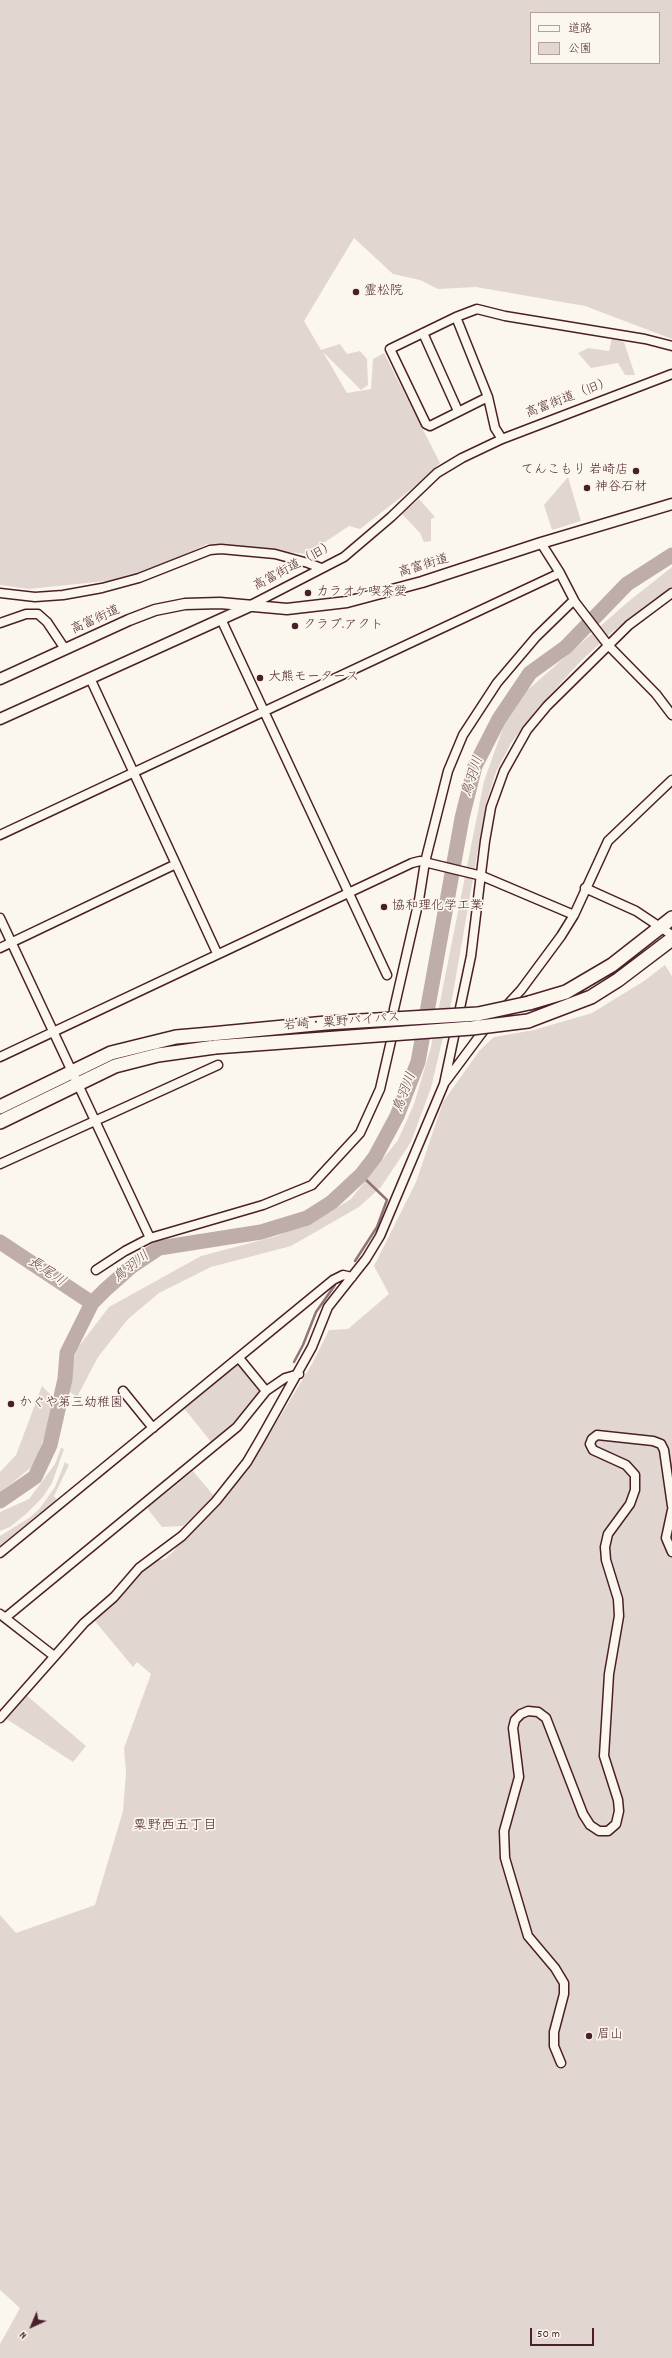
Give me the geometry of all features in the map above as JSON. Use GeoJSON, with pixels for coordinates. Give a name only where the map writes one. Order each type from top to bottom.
{"type":"FeatureCollection","features":[{"type":"Feature","properties":{"kind":"highway","name":"岩崎・粟野バイパス"},"geometry":{"type":"LineString","coordinates":[[0,1122],[118,1051],[176,1037],[326,1023],[478,1014],[528,1003],[566,992],[667,931],[672,918]]}},
{"type":"Feature","properties":{"kind":"highway","name":"岩崎・粟野バイパス"},"geometry":{"type":"LineString","coordinates":[[0,1107],[75,1078],[158,1055],[214,1047],[472,1028],[528,1021],[591,997],[618,980],[672,939]]}},
{"type":"Feature","properties":{"kind":"street"},"geometry":{"type":"LineString","coordinates":[[488,397],[430,426],[426,424],[390,349],[456,317],[477,309],[505,316],[645,339],[672,346]]}},
{"type":"Feature","properties":{"kind":"street"},"geometry":{"type":"LineString","coordinates":[[456,317],[488,397],[495,428],[502,439]]}},
{"type":"Feature","properties":{"kind":"street"},"geometry":{"type":"LineString","coordinates":[[423,333],[458,411]]}},
{"type":"Feature","properties":{"kind":"street","name":"高富街道（旧）"},"geometry":{"type":"LineString","coordinates":[[0,719],[248,607],[344,557],[391,517],[437,473],[462,458],[502,439],[672,374]]}},
{"type":"Feature","properties":{"kind":"street","name":"高富街道"},"geometry":{"type":"LineString","coordinates":[[0,679],[155,610],[185,604],[220,604],[286,609],[347,602],[422,582],[541,543],[672,504]]}},
{"type":"Feature","properties":{"kind":"street"},"geometry":{"type":"LineString","coordinates":[[541,543],[560,573],[574,601],[607,644],[656,694],[672,715]]}},
{"type":"Feature","properties":{"kind":"street"},"geometry":{"type":"LineString","coordinates":[[0,593],[35,597],[63,595],[102,588],[139,578],[210,550],[221,549],[275,554],[321,568]]}},
{"type":"Feature","properties":{"kind":"street"},"geometry":{"type":"LineString","coordinates":[[0,836],[560,573]]}},
{"type":"Feature","properties":{"kind":"street"},"geometry":{"type":"LineString","coordinates":[[0,1718],[54,1656],[139,1568],[182,1536],[216,1501],[247,1462],[299,1374],[312,1347],[328,1307],[366,1259],[380,1236],[444,1084],[471,956],[480,876],[491,807],[504,771],[527,730],[547,706],[607,644],[629,625],[672,593]]}},
{"type":"Feature","properties":{"kind":"street"},"geometry":{"type":"LineString","coordinates":[[96,1270],[125,1251],[150,1238],[263,1206],[312,1185],[360,1133],[380,1089],[391,1041],[394,1008],[448,771],[463,735],[498,683],[536,637],[574,601]]}},
{"type":"Feature","properties":{"kind":"street"},"geometry":{"type":"LineString","coordinates":[[0,623],[26,614],[38,614],[46,622],[65,649]]}},
{"type":"Feature","properties":{"kind":"street"},"geometry":{"type":"LineString","coordinates":[[221,619],[387,975]]}},
{"type":"Feature","properties":{"kind":"street"},"geometry":{"type":"LineString","coordinates":[[90,678],[217,953]]}},
{"type":"Feature","properties":{"kind":"street"},"geometry":{"type":"LineString","coordinates":[[444,1084],[484,1030],[522,990],[574,915],[585,888],[608,841],[672,780]]}},
{"type":"Feature","properties":{"kind":"street"},"geometry":{"type":"LineString","coordinates":[[0,1057],[217,953],[349,894],[412,863],[426,863],[480,876],[574,915]]}},
{"type":"Feature","properties":{"kind":"street"},"geometry":{"type":"LineString","coordinates":[[0,948],[176,864]]}},
{"type":"Feature","properties":{"kind":"street"},"geometry":{"type":"LineString","coordinates":[[585,888],[636,911],[667,931]]}},
{"type":"Feature","properties":{"kind":"street"},"geometry":{"type":"LineString","coordinates":[[0,918],[150,1238]]}},
{"type":"Feature","properties":{"kind":"street"},"geometry":{"type":"LineString","coordinates":[[0,1164],[218,1065]]}},
{"type":"Feature","properties":{"kind":"street"},"geometry":{"type":"LineString","coordinates":[[0,1553],[333,1280],[343,1274],[352,1277]]}},
{"type":"Feature","properties":{"kind":"street"},"geometry":{"type":"LineString","coordinates":[[239,1358],[266,1391]]}},
{"type":"Feature","properties":{"kind":"street"},"geometry":{"type":"LineString","coordinates":[[54,1656],[3,1616],[237,1427],[266,1391],[285,1378],[299,1374]]}},
{"type":"Feature","properties":{"kind":"street"},"geometry":{"type":"LineString","coordinates":[[123,1391],[153,1428]]}},
{"type":"Feature","properties":{"kind":"street"},"geometry":{"type":"LineString","coordinates":[[561,2063],[554,2046],[554,2032],[564,1994],[564,1983],[555,1968],[528,1936],[505,1858],[504,1831],[519,1777],[513,1728],[515,1720],[521,1714],[528,1711],[538,1712],[546,1718],[583,1814],[590,1825],[599,1831],[608,1831],[616,1824],[619,1811],[618,1800],[604,1756],[610,1674],[619,1616],[618,1599],[606,1560],[605,1547],[608,1534],[630,1504],[635,1490],[634,1475],[626,1465],[593,1450],[590,1444],[592,1439],[597,1435],[653,1441],[660,1444],[664,1450],[672,1506]]}},
{"type":"Feature","properties":{"kind":"street"},"geometry":{"type":"LineString","coordinates":[[672,1510],[666,1538],[672,1552]]}},
{"type":"Feature","properties":{"kind":"green space"},"geometry":{"type":"Polygon","coordinates":[[[0,0],[672,0],[672,339],[585,306],[476,287],[438,289],[420,280],[393,274],[354,238],[304,321],[321,350],[340,344],[347,354],[360,351],[367,359],[368,385],[361,390],[323,352],[347,393],[371,389],[373,359],[384,353],[440,463],[413,488],[360,529],[349,526],[307,554],[207,544],[135,578],[29,589],[0,585],[0,0]]]}},
{"type":"Feature","properties":{"kind":"green space"},"geometry":{"type":"Polygon","coordinates":[[[612,338],[624,342],[635,375],[625,375],[618,363],[591,368],[578,353],[588,348],[609,351],[612,338]]]}},
{"type":"Feature","properties":{"kind":"green space"},"geometry":{"type":"Polygon","coordinates":[[[568,477],[581,521],[552,530],[544,505],[568,477]]]}},
{"type":"Feature","properties":{"kind":"green space"},"geometry":{"type":"Polygon","coordinates":[[[419,499],[435,517],[431,519],[431,541],[424,542],[420,533],[402,514],[419,499]]]}},
{"type":"Feature","properties":{"kind":"green space"},"geometry":{"type":"Polygon","coordinates":[[[672,567],[672,589],[654,599],[612,632],[579,663],[538,708],[511,743],[496,772],[486,804],[452,999],[431,1088],[411,1142],[381,1187],[359,1207],[291,1246],[211,1267],[159,1293],[128,1319],[98,1357],[77,1397],[67,1390],[76,1350],[109,1307],[201,1256],[277,1236],[325,1215],[351,1199],[398,1140],[414,1104],[431,1047],[484,781],[504,725],[523,694],[629,601],[672,567]]]}},
{"type":"Feature","properties":{"kind":"green space"},"geometry":{"type":"Polygon","coordinates":[[[665,965],[672,976],[672,2358],[0,2358],[0,2344],[20,2308],[0,2290],[0,1915],[16,1933],[95,1905],[123,1811],[126,1773],[124,1748],[151,1674],[137,1662],[133,1667],[94,1620],[153,1561],[165,1559],[174,1551],[188,1529],[245,1474],[312,1364],[329,1330],[348,1329],[389,1294],[374,1266],[416,1182],[443,1102],[480,1050],[494,1037],[534,1030],[592,1013],[644,981],[665,965]]]}},
{"type":"Feature","properties":{"kind":"green space"},"geometry":{"type":"Polygon","coordinates":[[[242,1360],[264,1386],[241,1417],[212,1443],[183,1407],[242,1360]]]}},
{"type":"Feature","properties":{"kind":"green space"},"geometry":{"type":"Polygon","coordinates":[[[42,1386],[51,1395],[55,1408],[34,1465],[0,1493],[0,1472],[16,1455],[42,1386]]]}},
{"type":"Feature","properties":{"kind":"green space"},"geometry":{"type":"Polygon","coordinates":[[[61,1448],[64,1449],[52,1483],[42,1498],[10,1527],[0,1531],[0,1512],[29,1499],[55,1464],[61,1448]]]}},
{"type":"Feature","properties":{"kind":"green space"},"geometry":{"type":"Polygon","coordinates":[[[65,1462],[69,1465],[54,1496],[58,1501],[0,1549],[0,1536],[29,1518],[40,1508],[55,1487],[65,1462]]]}},
{"type":"Feature","properties":{"kind":"green space"},"geometry":{"type":"Polygon","coordinates":[[[193,1471],[214,1496],[183,1526],[162,1527],[147,1508],[193,1471]]]}},
{"type":"Feature","properties":{"kind":"green space"},"geometry":{"type":"Polygon","coordinates":[[[25,1694],[86,1746],[73,1762],[5,1718],[25,1694]]]}},
{"type":"Feature","properties":{"kind":"waterway","name":"鳥羽川"},"geometry":{"type":"LineString","coordinates":[[0,1501],[35,1477],[50,1445],[65,1379],[67,1353],[92,1303],[105,1290],[132,1266],[159,1248],[261,1232],[307,1218],[332,1202],[361,1175],[375,1157],[397,1116],[418,1062],[462,818],[475,766],[499,719],[530,673],[566,647],[627,584],[672,555]]}},
{"type":"Feature","properties":{"kind":"waterway"},"geometry":{"type":"LineString","coordinates":[[355,1261],[377,1227],[387,1200],[361,1175]]}},
{"type":"Feature","properties":{"kind":"waterway","name":"長尾川"},"geometry":{"type":"LineString","coordinates":[[0,1242],[92,1303]]}},
{"type":"Feature","properties":{"kind":"waterway"},"geometry":{"type":"LineString","coordinates":[[294,1362],[303,1345],[316,1312],[335,1285]]}},
{"type":"Feature","properties":{"kind":"place","name":"霊松院"},"geometry":{"type":"Point","coordinates":[356,292]}},
{"type":"Feature","properties":{"kind":"place","name":"てんこもり 岩崎店"},"geometry":{"type":"Point","coordinates":[636,471]}},
{"type":"Feature","properties":{"kind":"place","name":"神谷石材"},"geometry":{"type":"Point","coordinates":[587,488]}},
{"type":"Feature","properties":{"kind":"place","name":"カラオケ喫茶愛"},"geometry":{"type":"Point","coordinates":[308,593]}},
{"type":"Feature","properties":{"kind":"place","name":"クラブ.アクト"},"geometry":{"type":"Point","coordinates":[295,626]}},
{"type":"Feature","properties":{"kind":"place","name":"大熊モータース"},"geometry":{"type":"Point","coordinates":[260,678]}},
{"type":"Feature","properties":{"kind":"place","name":"協和理化学工業"},"geometry":{"type":"Point","coordinates":[384,907]}},
{"type":"Feature","properties":{"kind":"place","name":"かぐや第三幼稚園"},"geometry":{"type":"Point","coordinates":[11,1404]}},
{"type":"Feature","properties":{"kind":"place","name":"眉山"},"geometry":{"type":"Point","coordinates":[589,2036]}},
{"type":"Feature","properties":{"kind":"district","name":"粟野西五丁目"},"geometry":{"type":"Point","coordinates":[175,1827]}}]}
